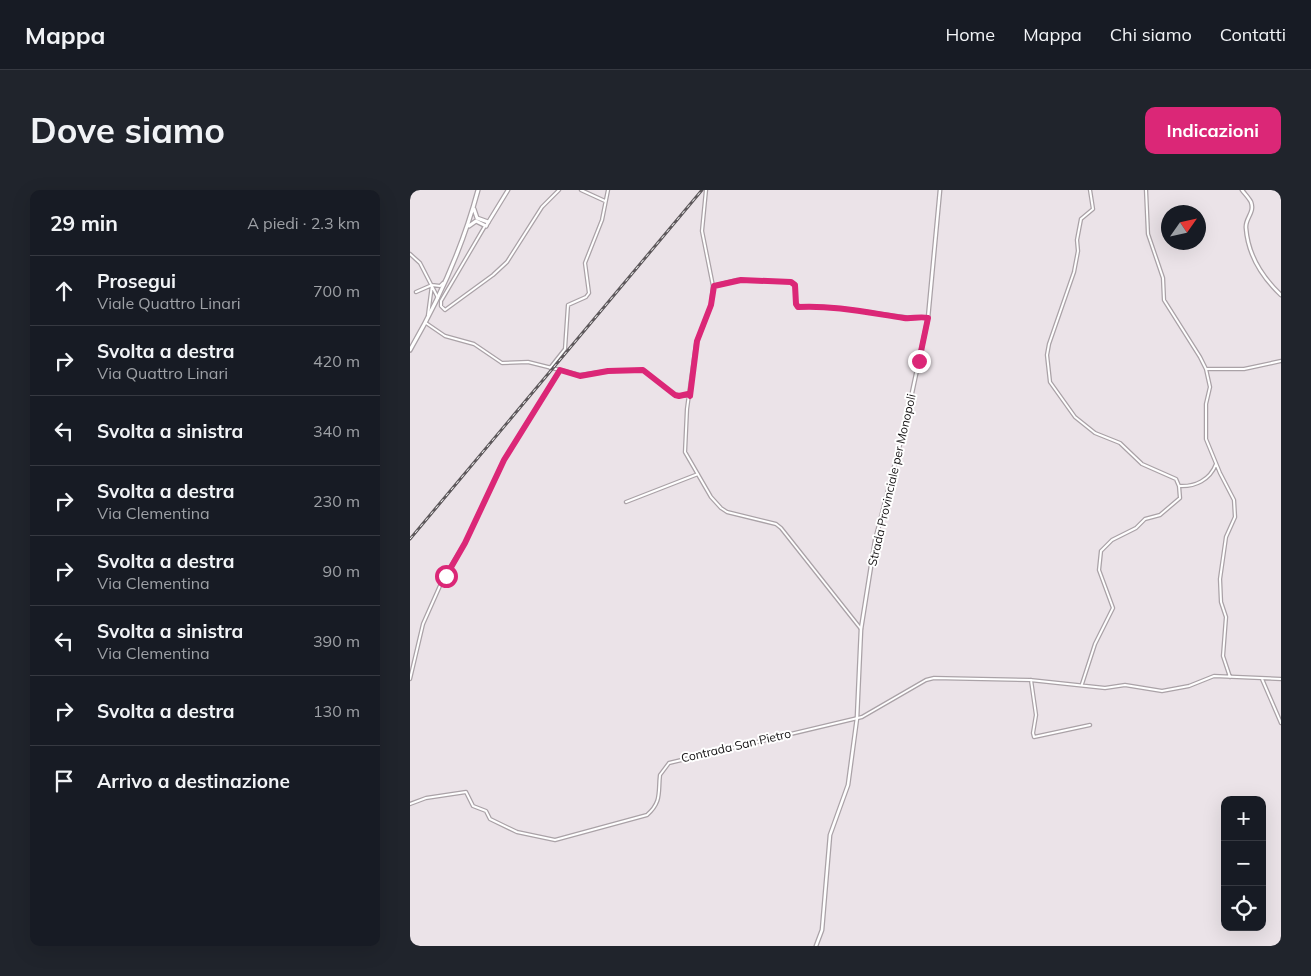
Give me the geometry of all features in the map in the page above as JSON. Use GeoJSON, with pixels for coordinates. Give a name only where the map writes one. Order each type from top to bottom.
{"type":"FeatureCollection","features":[{"type":"Feature","properties":{"kind":"main road"},"geometry":{"type":"LineString","coordinates":[[410,350],[438,298],[467,228],[478,190]]}},
{"type":"Feature","properties":{"kind":"main road"},"geometry":{"type":"LineString","coordinates":[[474,204],[476,216],[487,224]]}},
{"type":"Feature","properties":{"kind":"main road"},"geometry":{"type":"LineString","coordinates":[[467,228],[475,221],[487,224]]}},
{"type":"Feature","properties":{"kind":"street"},"geometry":{"type":"LineString","coordinates":[[508,190],[441,301],[441,306],[445,310],[493,275],[507,262],[535,218],[559,190]]}},
{"type":"Feature","properties":{"kind":"street"},"geometry":{"type":"LineString","coordinates":[[581,190],[605,201]]}},
{"type":"Feature","properties":{"kind":"street"},"geometry":{"type":"LineString","coordinates":[[550,368],[565,349],[568,305],[586,297],[588,293],[585,263],[602,220],[608,190]]}},
{"type":"Feature","properties":{"kind":"street"},"geometry":{"type":"LineString","coordinates":[[706,190],[702,227],[714,286],[711,305],[697,341],[685,449],[712,499],[724,511],[763,520],[781,528],[861,629]]}},
{"type":"Feature","properties":{"kind":"street","name":"Strada Provinciale per Monopoli"},"geometry":{"type":"LineString","coordinates":[[816,946],[822,930],[830,836],[846,791],[857,718],[861,629],[875,541],[906,421],[928,318],[940,190]]}},
{"type":"Feature","properties":{"kind":"street"},"geometry":{"type":"LineString","coordinates":[[1082,684],[1095,644],[1113,608],[1099,570],[1102,551],[1112,540],[1136,528],[1144,519],[1157,516],[1180,498],[1176,479],[1142,464],[1120,444],[1095,433],[1080,422],[1071,413],[1050,382],[1049,344],[1074,272],[1081,219],[1093,209],[1090,190]]}},
{"type":"Feature","properties":{"kind":"street"},"geometry":{"type":"LineString","coordinates":[[1146,190],[1148,234],[1163,278],[1164,300],[1206,369],[1210,387],[1206,404],[1205,435],[1216,464],[1233,494],[1235,517],[1226,537],[1220,579],[1221,602],[1226,616],[1224,656],[1230,677]]}},
{"type":"Feature","properties":{"kind":"street"},"geometry":{"type":"LineString","coordinates":[[1242,190],[1252,205],[1252,213],[1246,226],[1250,246],[1261,275],[1281,295]]}},
{"type":"Feature","properties":{"kind":"street"},"geometry":{"type":"LineString","coordinates":[[410,254],[420,263],[438,298]]}},
{"type":"Feature","properties":{"kind":"street"},"geometry":{"type":"LineString","coordinates":[[714,286],[741,280],[791,282],[795,285],[796,304],[798,307],[864,311],[904,318],[928,318]]}},
{"type":"Feature","properties":{"kind":"street"},"geometry":{"type":"LineString","coordinates":[[416,292],[432,285],[440,286],[445,281]]}},
{"type":"Feature","properties":{"kind":"street"},"geometry":{"type":"LineString","coordinates":[[428,318],[432,285]]}},
{"type":"Feature","properties":{"kind":"street"},"geometry":{"type":"LineString","coordinates":[[432,296],[438,298]]}},
{"type":"Feature","properties":{"kind":"street"},"geometry":{"type":"LineString","coordinates":[[426,323],[445,336],[474,344],[498,362],[528,362],[580,376],[608,371],[643,370],[675,395],[688,394],[690,396]]}},
{"type":"Feature","properties":{"kind":"street"},"geometry":{"type":"LineString","coordinates":[[1206,369],[1244,369],[1281,361]]}},
{"type":"Feature","properties":{"kind":"street"},"geometry":{"type":"LineString","coordinates":[[410,679],[423,624],[443,580],[465,543],[504,460],[560,370]]}},
{"type":"Feature","properties":{"kind":"street"},"geometry":{"type":"LineString","coordinates":[[1179,486],[1190,486],[1208,478],[1216,464]]}},
{"type":"Feature","properties":{"kind":"street"},"geometry":{"type":"LineString","coordinates":[[626,502],[698,474]]}},
{"type":"Feature","properties":{"kind":"street","name":"Contrada San Pietro"},"geometry":{"type":"LineString","coordinates":[[410,804],[433,796],[466,792],[473,806],[486,811],[490,819],[517,832],[558,840],[647,815],[655,807],[658,798],[661,787],[660,775],[671,762],[857,718],[926,680],[934,678],[1031,680],[1082,684],[1105,688],[1124,685],[1166,690],[1189,686],[1212,676],[1262,680],[1281,679]]}},
{"type":"Feature","properties":{"kind":"street"},"geometry":{"type":"LineString","coordinates":[[1031,680],[1036,715],[1032,733],[1034,736],[1090,725]]}},
{"type":"Feature","properties":{"kind":"street"},"geometry":{"type":"LineString","coordinates":[[1262,680],[1281,723]]}},
{"type":"Feature","properties":{"kind":"railway"},"geometry":{"type":"LineString","coordinates":[[410,539],[702,190]]}},
{"type":"Feature","properties":{"kind":"route"},"geometry":{"type":"LineString","coordinates":[[446,576],[465,543],[504,460],[525,423],[560,370],[580,376],[608,371],[643,370],[675,395],[688,394],[690,396],[697,341],[711,305],[714,286],[733,280],[791,282],[795,285],[797,307],[864,311],[904,318],[928,318],[919,361]]}}]}
